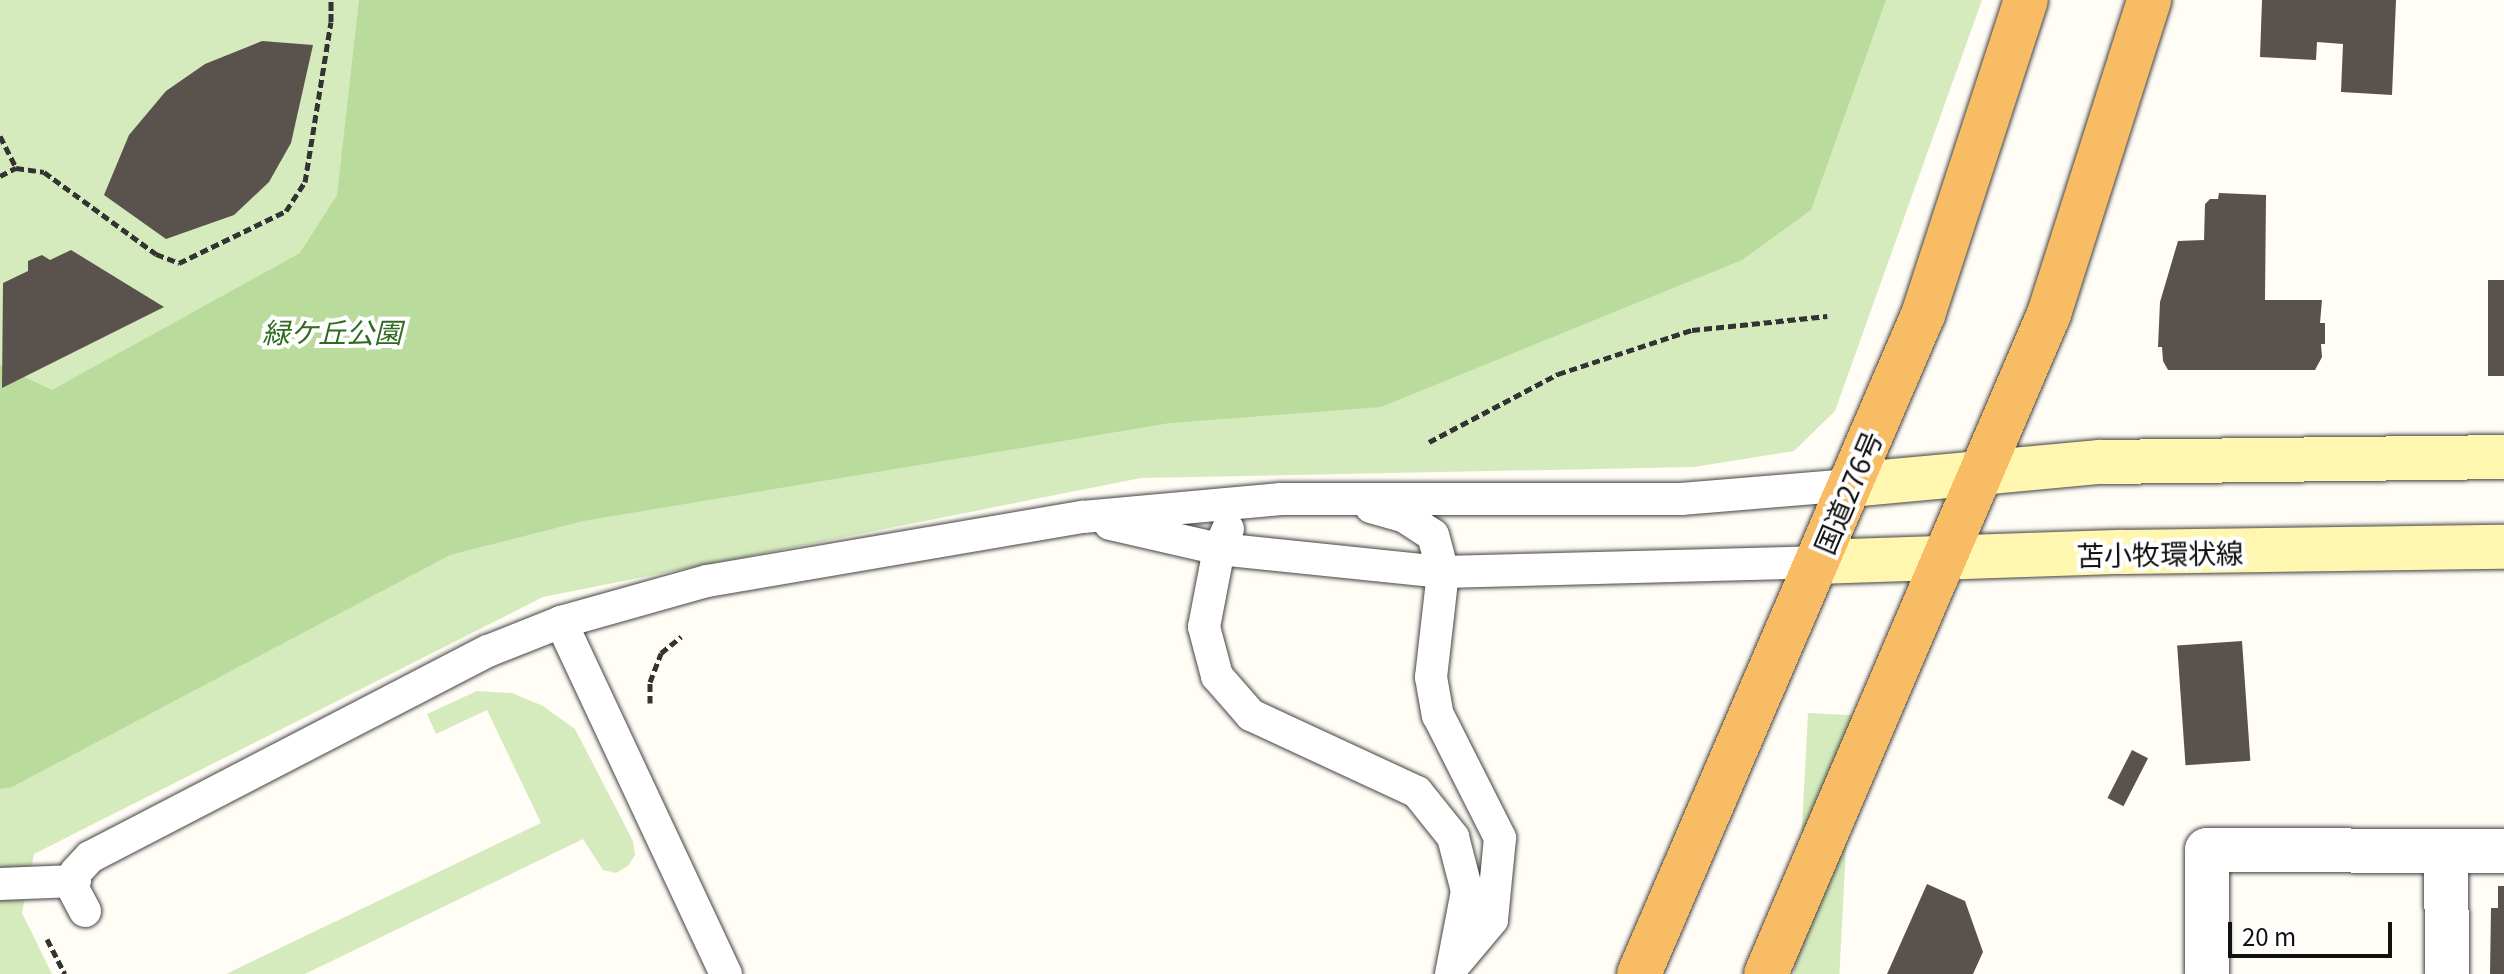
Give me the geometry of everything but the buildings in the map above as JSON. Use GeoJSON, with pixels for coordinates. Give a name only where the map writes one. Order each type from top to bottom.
{"type":"FeatureCollection","features":[{"type":"Feature","properties":{"kind":"highway","name":"国道276号"},"geometry":{"type":"LineString","coordinates":[[1639,974],[1923,315],[2026,0]]}},
{"type":"Feature","properties":{"kind":"highway"},"geometry":{"type":"LineString","coordinates":[[1766,974],[2049,314],[2149,0]]}},
{"type":"Feature","properties":{"kind":"main road"},"geometry":{"type":"LineString","coordinates":[[1850,485],[2100,462],[2504,457]]}},
{"type":"Feature","properties":{"kind":"main road","name":"苫小牧環状線"},"geometry":{"type":"LineString","coordinates":[[1817,562],[2504,547]]}},
{"type":"Feature","properties":{"kind":"street"},"geometry":{"type":"LineString","coordinates":[[2207,974],[2207,850],[2504,851]]}},
{"type":"Feature","properties":{"kind":"street"},"geometry":{"type":"LineString","coordinates":[[2446,851],[2447,974]]}},
{"type":"Feature","properties":{"kind":"lane"},"geometry":{"type":"LineString","coordinates":[[85,911],[73,888],[76,872],[90,857],[488,651],[561,622],[707,581],[1083,517],[1281,499],[1681,499],[1850,485]]}},
{"type":"Feature","properties":{"kind":"lane"},"geometry":{"type":"LineString","coordinates":[[1281,499],[1230,524],[1219,549],[1204,627],[1217,676],[1251,715],[1417,792],[1453,837],[1467,891],[1453,969]]}},
{"type":"Feature","properties":{"kind":"lane"},"geometry":{"type":"LineString","coordinates":[[1350,500],[1405,517],[1433,535],[1443,572],[1431,677],[1438,715],[1500,838],[1492,920],[1453,969]]}},
{"type":"Feature","properties":{"kind":"lane"},"geometry":{"type":"LineString","coordinates":[[1083,517],[1219,549],[1443,572],[1817,562]]}},
{"type":"Feature","properties":{"kind":"lane"},"geometry":{"type":"LineString","coordinates":[[561,622],[726,974]]}},
{"type":"Feature","properties":{"kind":"lane"},"geometry":{"type":"LineString","coordinates":[[0,884],[75,881]]}},
{"type":"Feature","properties":{"kind":"path"},"geometry":{"type":"LineString","coordinates":[[0,176],[16,168],[44,172],[156,254],[179,263],[286,211],[305,182],[331,22],[331,0]]}},
{"type":"Feature","properties":{"kind":"path"},"geometry":{"type":"LineString","coordinates":[[0,136],[16,168]]}},
{"type":"Feature","properties":{"kind":"path"},"geometry":{"type":"LineString","coordinates":[[1429,442],[1558,374],[1692,330],[1827,316]]}},
{"type":"Feature","properties":{"kind":"path"},"geometry":{"type":"LineString","coordinates":[[650,714],[650,682],[661,653],[684,634]]}},
{"type":"Feature","properties":{"kind":"green space","name":"緑ケ丘公園"},"geometry":{"type":"Polygon","coordinates":[[[0,0],[1982,0],[1835,411],[1794,451],[1694,467],[1141,478],[543,597],[34,854],[22,913],[52,974],[0,974],[0,0]]]}},
{"type":"Feature","properties":{"kind":"green space","name":"緑ケ丘公園"},"geometry":{"type":"Polygon","coordinates":[[[359,0],[1886,0],[1811,210],[1742,260],[1381,407],[1170,423],[583,521],[450,555],[12,787],[0,789],[0,365],[52,390],[300,253],[337,195],[359,0]]]}},
{"type":"Feature","properties":{"kind":"green space"},"geometry":{"type":"Polygon","coordinates":[[[477,691],[512,693],[543,706],[575,729],[633,841],[635,855],[628,866],[616,873],[603,870],[583,839],[305,974],[226,974],[541,823],[487,710],[436,734],[427,714],[477,691]]]}},
{"type":"Feature","properties":{"kind":"green space"},"geometry":{"type":"Polygon","coordinates":[[[1808,713],[1853,715],[1839,974],[1794,974],[1808,713]]]}}]}
